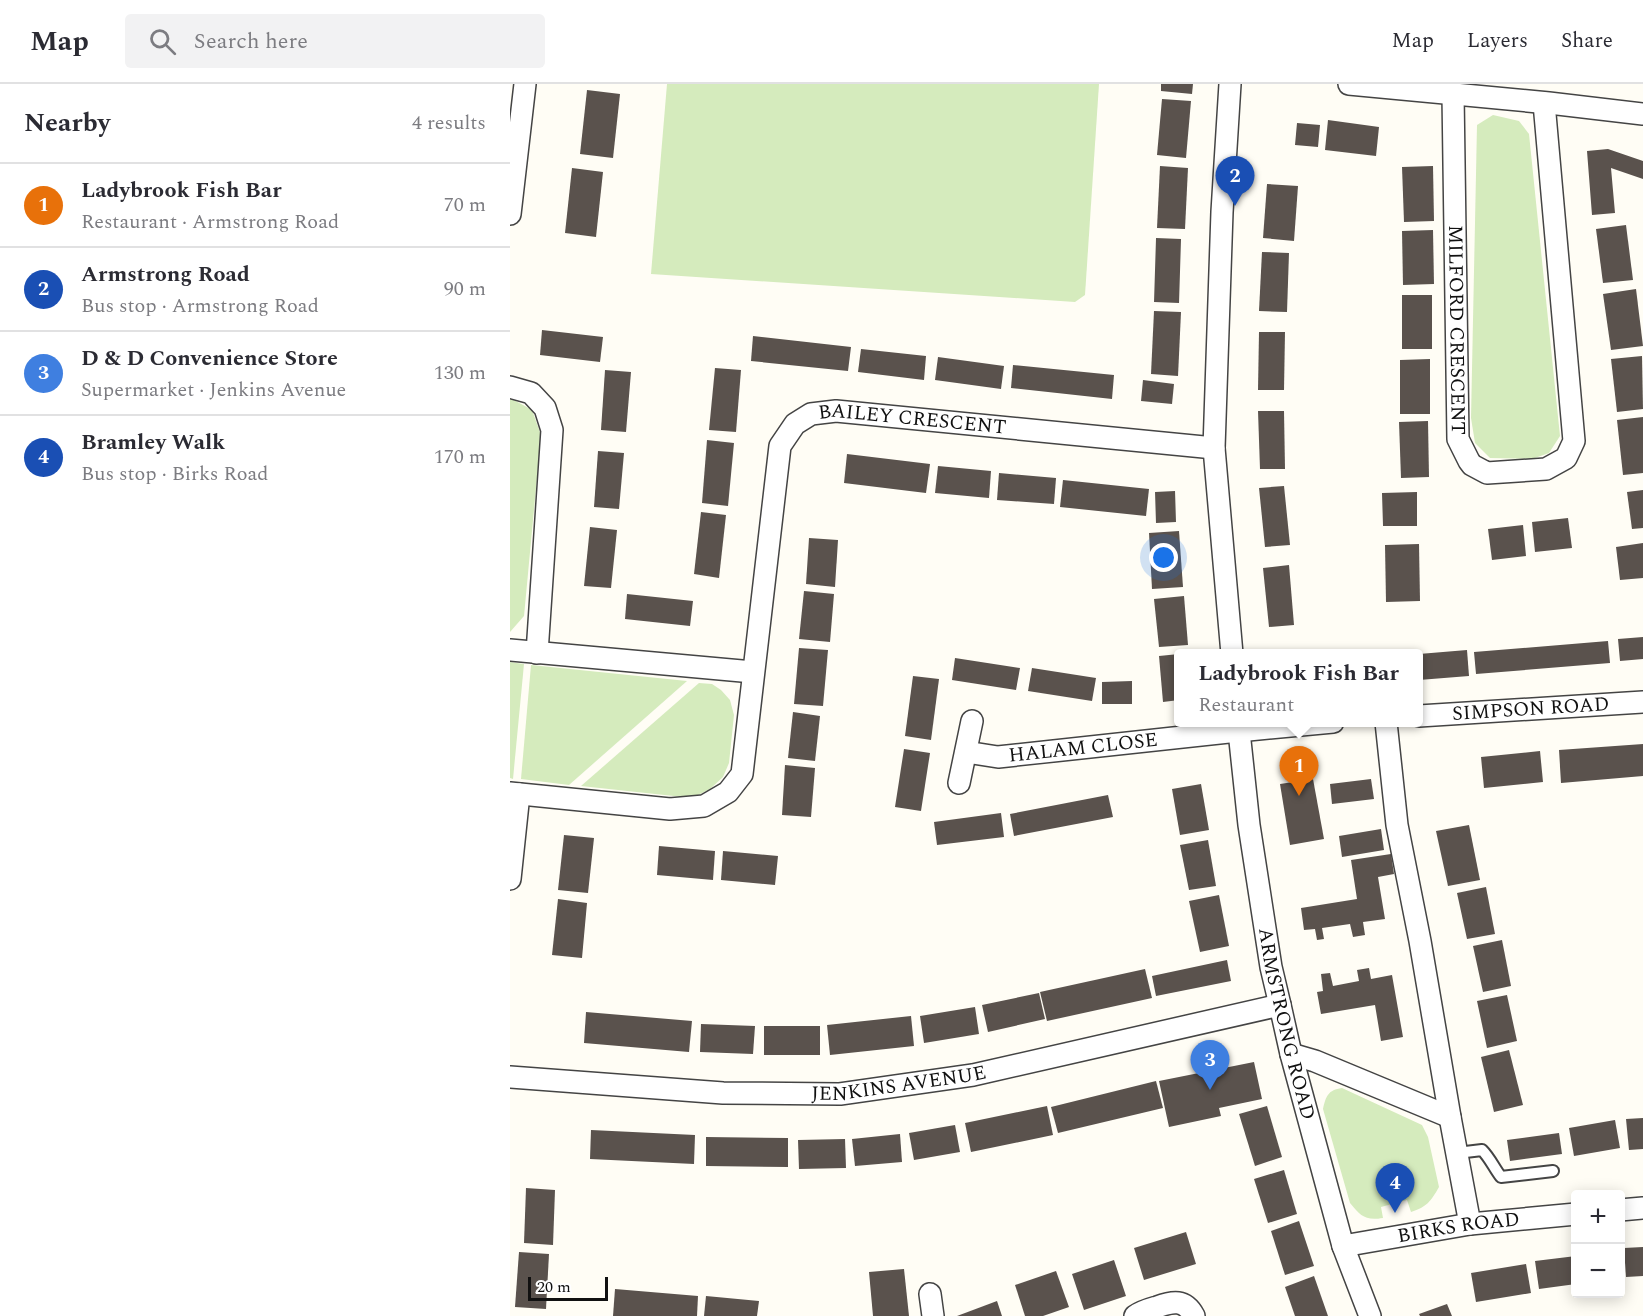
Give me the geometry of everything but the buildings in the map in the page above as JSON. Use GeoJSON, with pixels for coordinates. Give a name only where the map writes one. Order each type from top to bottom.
{"type":"FeatureCollection","features":[{"type":"Feature","properties":{"kind":"street"},"geometry":{"type":"LineString","coordinates":[[510,214],[525,84]]}},
{"type":"Feature","properties":{"kind":"street"},"geometry":{"type":"LineString","coordinates":[[1230,84],[1222,212],[1214,448],[1232,649]]}},
{"type":"Feature","properties":{"kind":"street"},"geometry":{"type":"LineString","coordinates":[[1349,84],[1643,114]]}},
{"type":"Feature","properties":{"kind":"street","name":"MILFORD CRESCENT"},"geometry":{"type":"LineString","coordinates":[[1453,94],[1458,439],[1469,461],[1487,473],[1546,469],[1566,458],[1575,441],[1544,103]]}},
{"type":"Feature","properties":{"kind":"street"},"geometry":{"type":"LineString","coordinates":[[510,387],[531,393],[545,408],[552,430],[537,653]]}},
{"type":"Feature","properties":{"kind":"street","name":"BAILEY CRESCENT"},"geometry":{"type":"LineString","coordinates":[[514,794],[670,809],[704,806],[728,792],[742,774],[780,446],[795,424],[811,414],[836,411],[1214,448]]}},
{"type":"Feature","properties":{"kind":"street"},"geometry":{"type":"LineString","coordinates":[[510,650],[753,672]]}},
{"type":"Feature","properties":{"kind":"street","name":"SIMPSON ROAD"},"geometry":{"type":"LineString","coordinates":[[1423,716],[1643,702]]}},
{"type":"Feature","properties":{"kind":"street"},"geometry":{"type":"LineString","coordinates":[[959,783],[972,721]]}},
{"type":"Feature","properties":{"kind":"street","name":"HALAM CLOSE"},"geometry":{"type":"LineString","coordinates":[[966,752],[998,757],[1238,727]]}},
{"type":"Feature","properties":{"kind":"street","name":"ARMSTRONG ROAD"},"geometry":{"type":"LineString","coordinates":[[1238,727],[1271,967],[1291,1054],[1343,1246],[1370,1316]]}},
{"type":"Feature","properties":{"kind":"street"},"geometry":{"type":"LineString","coordinates":[[1386,727],[1397,825],[1470,1224]]}},
{"type":"Feature","properties":{"kind":"street"},"geometry":{"type":"LineString","coordinates":[[510,879],[514,794]]}},
{"type":"Feature","properties":{"kind":"street","name":"JENKINS AVENUE"},"geometry":{"type":"LineString","coordinates":[[510,1077],[723,1093],[840,1094],[973,1075],[1280,1005]]}},
{"type":"Feature","properties":{"kind":"street"},"geometry":{"type":"LineString","coordinates":[[1291,1054],[1316,1061],[1450,1116]]}},
{"type":"Feature","properties":{"kind":"street"},"geometry":{"type":"LineString","coordinates":[[1625,1210],[1643,1208]]}},
{"type":"Feature","properties":{"kind":"street","name":"BIRKS ROAD"},"geometry":{"type":"LineString","coordinates":[[1343,1246],[1470,1224],[1571,1214]]}},
{"type":"Feature","properties":{"kind":"street"},"geometry":{"type":"LineString","coordinates":[[930,1294],[933,1316]]}},
{"type":"Feature","properties":{"kind":"street"},"geometry":{"type":"LineString","coordinates":[[1135,1316],[1140,1312],[1172,1302],[1182,1304],[1194,1316]]}},
{"type":"Feature","properties":{"kind":"lane"},"geometry":{"type":"LineString","coordinates":[[1457,1153],[1482,1150],[1490,1158],[1491,1165],[1501,1177],[1553,1171]]}},
{"type":"Feature","properties":{"kind":"green space"},"geometry":{"type":"Polygon","coordinates":[[[667,84],[1099,84],[1085,295],[1075,302],[651,274],[667,84]]]}},
{"type":"Feature","properties":{"kind":"green space"},"geometry":{"type":"Polygon","coordinates":[[[1493,115],[1519,121],[1529,134],[1560,436],[1549,453],[1532,459],[1490,458],[1475,443],[1471,418],[1477,125],[1493,115]]]}},
{"type":"Feature","properties":{"kind":"green space"},"geometry":{"type":"Polygon","coordinates":[[[510,399],[532,410],[541,435],[524,616],[510,632],[510,399]]]}},
{"type":"Feature","properties":{"kind":"green space"},"geometry":{"type":"Polygon","coordinates":[[[510,662],[524,664],[513,779],[510,778],[510,662]]]}},
{"type":"Feature","properties":{"kind":"green space"},"geometry":{"type":"Polygon","coordinates":[[[531,665],[687,681],[569,785],[521,779],[531,665]]]}},
{"type":"Feature","properties":{"kind":"green space"},"geometry":{"type":"Polygon","coordinates":[[[699,683],[712,684],[721,690],[730,700],[734,715],[729,763],[723,777],[710,789],[698,795],[683,797],[581,786],[699,683]]]}},
{"type":"Feature","properties":{"kind":"green space"},"geometry":{"type":"Polygon","coordinates":[[[1342,1088],[1422,1125],[1428,1137],[1439,1187],[1425,1206],[1411,1212],[1407,1200],[1381,1207],[1383,1218],[1372,1219],[1361,1214],[1350,1203],[1323,1109],[1328,1094],[1342,1088]]]}},
{"type":"Feature","properties":{"kind":"place","name":"Armstrong Road"},"geometry":{"type":"Point","coordinates":[1235,206]}},
{"type":"Feature","properties":{"kind":"place","name":"Ladybrook Fish Bar"},"geometry":{"type":"Point","coordinates":[1299,796]}},
{"type":"Feature","properties":{"kind":"place","name":"D & D Convenience Store"},"geometry":{"type":"Point","coordinates":[1210,1090]}},
{"type":"Feature","properties":{"kind":"place","name":"Bramley Walk"},"geometry":{"type":"Point","coordinates":[1395,1213]}}]}
